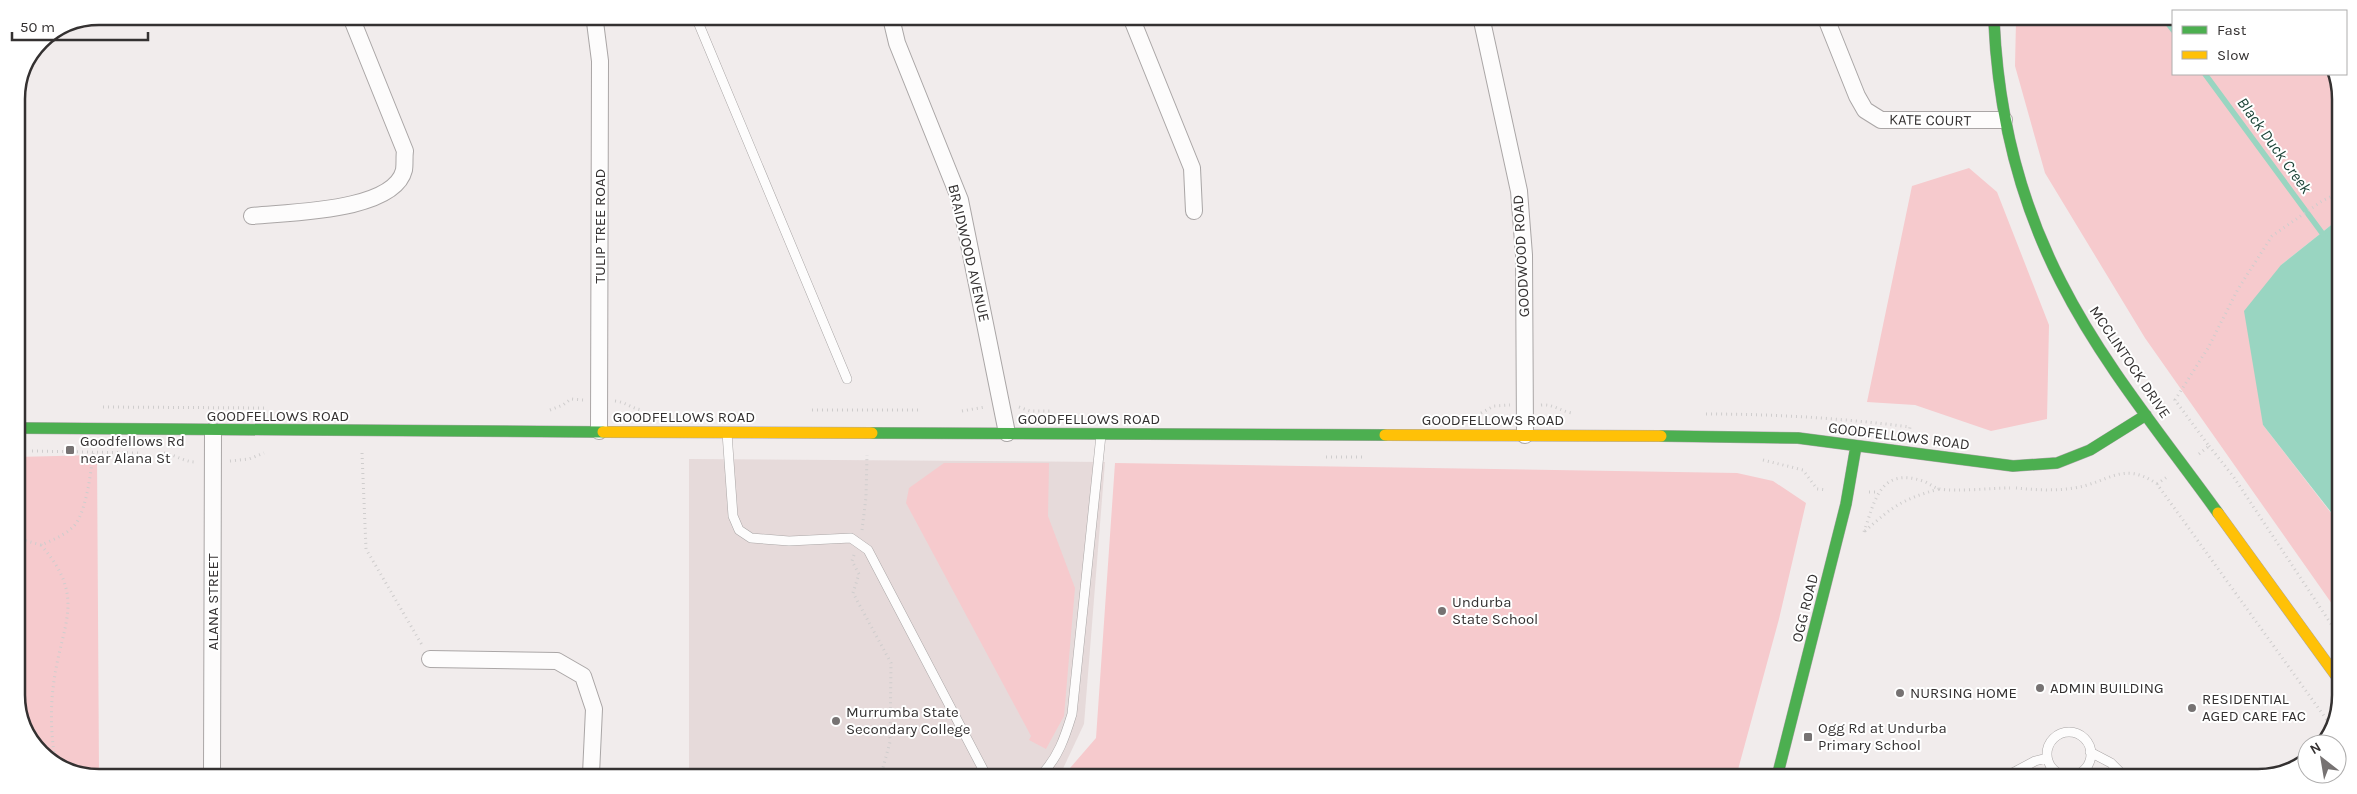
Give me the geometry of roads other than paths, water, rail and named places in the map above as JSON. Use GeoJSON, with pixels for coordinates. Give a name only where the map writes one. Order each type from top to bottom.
{"type":"FeatureCollection","features":[{"type":"Feature","properties":{"kind":"street"},"geometry":{"type":"LineString","coordinates":[[252,216],[340,208],[362,202],[390,188],[404,171],[405,150],[354,25]]}},
{"type":"Feature","properties":{"kind":"street","name":"TULIP TREE ROAD"},"geometry":{"type":"LineString","coordinates":[[595,25],[600,61],[599,431]]}},
{"type":"Feature","properties":{"kind":"street","name":"BRAIDWOOD AVENUE"},"geometry":{"type":"LineString","coordinates":[[893,25],[897,43],[960,200],[1007,433]]}},
{"type":"Feature","properties":{"kind":"street"},"geometry":{"type":"LineString","coordinates":[[1134,25],[1192,168],[1194,211]]}},
{"type":"Feature","properties":{"kind":"street","name":"GOODWOOD ROAD"},"geometry":{"type":"LineString","coordinates":[[1483,25],[1519,191],[1524,255],[1525,434]]}},
{"type":"Feature","properties":{"kind":"street","name":"KATE COURT"},"geometry":{"type":"LineString","coordinates":[[1829,25],[1856,96],[1865,110],[1881,120],[2004,120]]}},
{"type":"Feature","properties":{"kind":"street","name":"MCCLINTOCK DRIVE"},"geometry":{"type":"LineString","coordinates":[[1994,25],[1994,49],[2004,120],[2018,178],[2041,239],[2079,314],[2146,415],[2332,670]]}},
{"type":"Feature","properties":{"kind":"street","name":"GOODFELLOWS ROAD"},"geometry":{"type":"LineString","coordinates":[[25,428],[213,431],[1525,434],[1798,438],[2013,466],[2057,464],[2090,450],[2146,415]]}},
{"type":"Feature","properties":{"kind":"street","name":"ALANA STREET"},"geometry":{"type":"LineString","coordinates":[[212,769],[213,431]]}},
{"type":"Feature","properties":{"kind":"street","name":"OGG ROAD"},"geometry":{"type":"LineString","coordinates":[[1780,769],[1848,491],[1856,446]]}},
{"type":"Feature","properties":{"kind":"street"},"geometry":{"type":"LineString","coordinates":[[430,659],[557,660],[583,676],[594,709],[591,769]]}},
{"type":"Feature","properties":{"kind":"lane"},"geometry":{"type":"LineString","coordinates":[[699,25],[847,379]]}},
{"type":"Feature","properties":{"kind":"lane"},"geometry":{"type":"LineString","coordinates":[[727,432],[730,498],[733,516],[739,530],[751,538],[789,541],[851,538],[860,542],[868,550],[983,769]]}},
{"type":"Feature","properties":{"kind":"lane"},"geometry":{"type":"LineString","coordinates":[[1048,769],[1052,765],[1064,740],[1072,714],[1101,434]]}},
{"type":"Feature","properties":{"kind":"lane"},"geometry":{"type":"LineString","coordinates":[[2054,769],[2048,758],[2048,747],[2052,741],[2062,734],[2077,734],[2084,738],[2090,752],[2087,766],[2083,769]]}},
{"type":"Feature","properties":{"kind":"lane"},"geometry":{"type":"LineString","coordinates":[[2090,752],[2111,764],[2116,769]]}},
{"type":"Feature","properties":{"kind":"lane"},"geometry":{"type":"LineString","coordinates":[[2026,769],[2036,761],[2048,758]]}},
{"type":"Feature","properties":{"kind":"waterway","name":"Black Duck Creek"},"geometry":{"type":"LineString","coordinates":[[2169,25],[2172,29]]}},
{"type":"Feature","properties":{"kind":"waterway","name":"Black Duck Creek"},"geometry":{"type":"LineString","coordinates":[[2206,75],[2325,237]]}},
{"type":"Feature","properties":{"kind":"place","name":"Goodfellows Rd near Alana St"},"geometry":{"type":"Point","coordinates":[70,450]}},
{"type":"Feature","properties":{"kind":"place","name":"Undurba State School"},"geometry":{"type":"Point","coordinates":[1442,611]}},
{"type":"Feature","properties":{"kind":"place","name":"ADMIN BUILDING"},"geometry":{"type":"Point","coordinates":[2040,688]}},
{"type":"Feature","properties":{"kind":"place","name":"NURSING HOME"},"geometry":{"type":"Point","coordinates":[1900,693]}},
{"type":"Feature","properties":{"kind":"place","name":"RESIDENTIAL AGED CARE FAC"},"geometry":{"type":"Point","coordinates":[2192,708]}},
{"type":"Feature","properties":{"kind":"place","name":"Murrumba State Secondary College"},"geometry":{"type":"Point","coordinates":[836,721]}},
{"type":"Feature","properties":{"kind":"place","name":"Ogg Rd at Undurba Primary School"},"geometry":{"type":"Point","coordinates":[1808,737]}}]}
